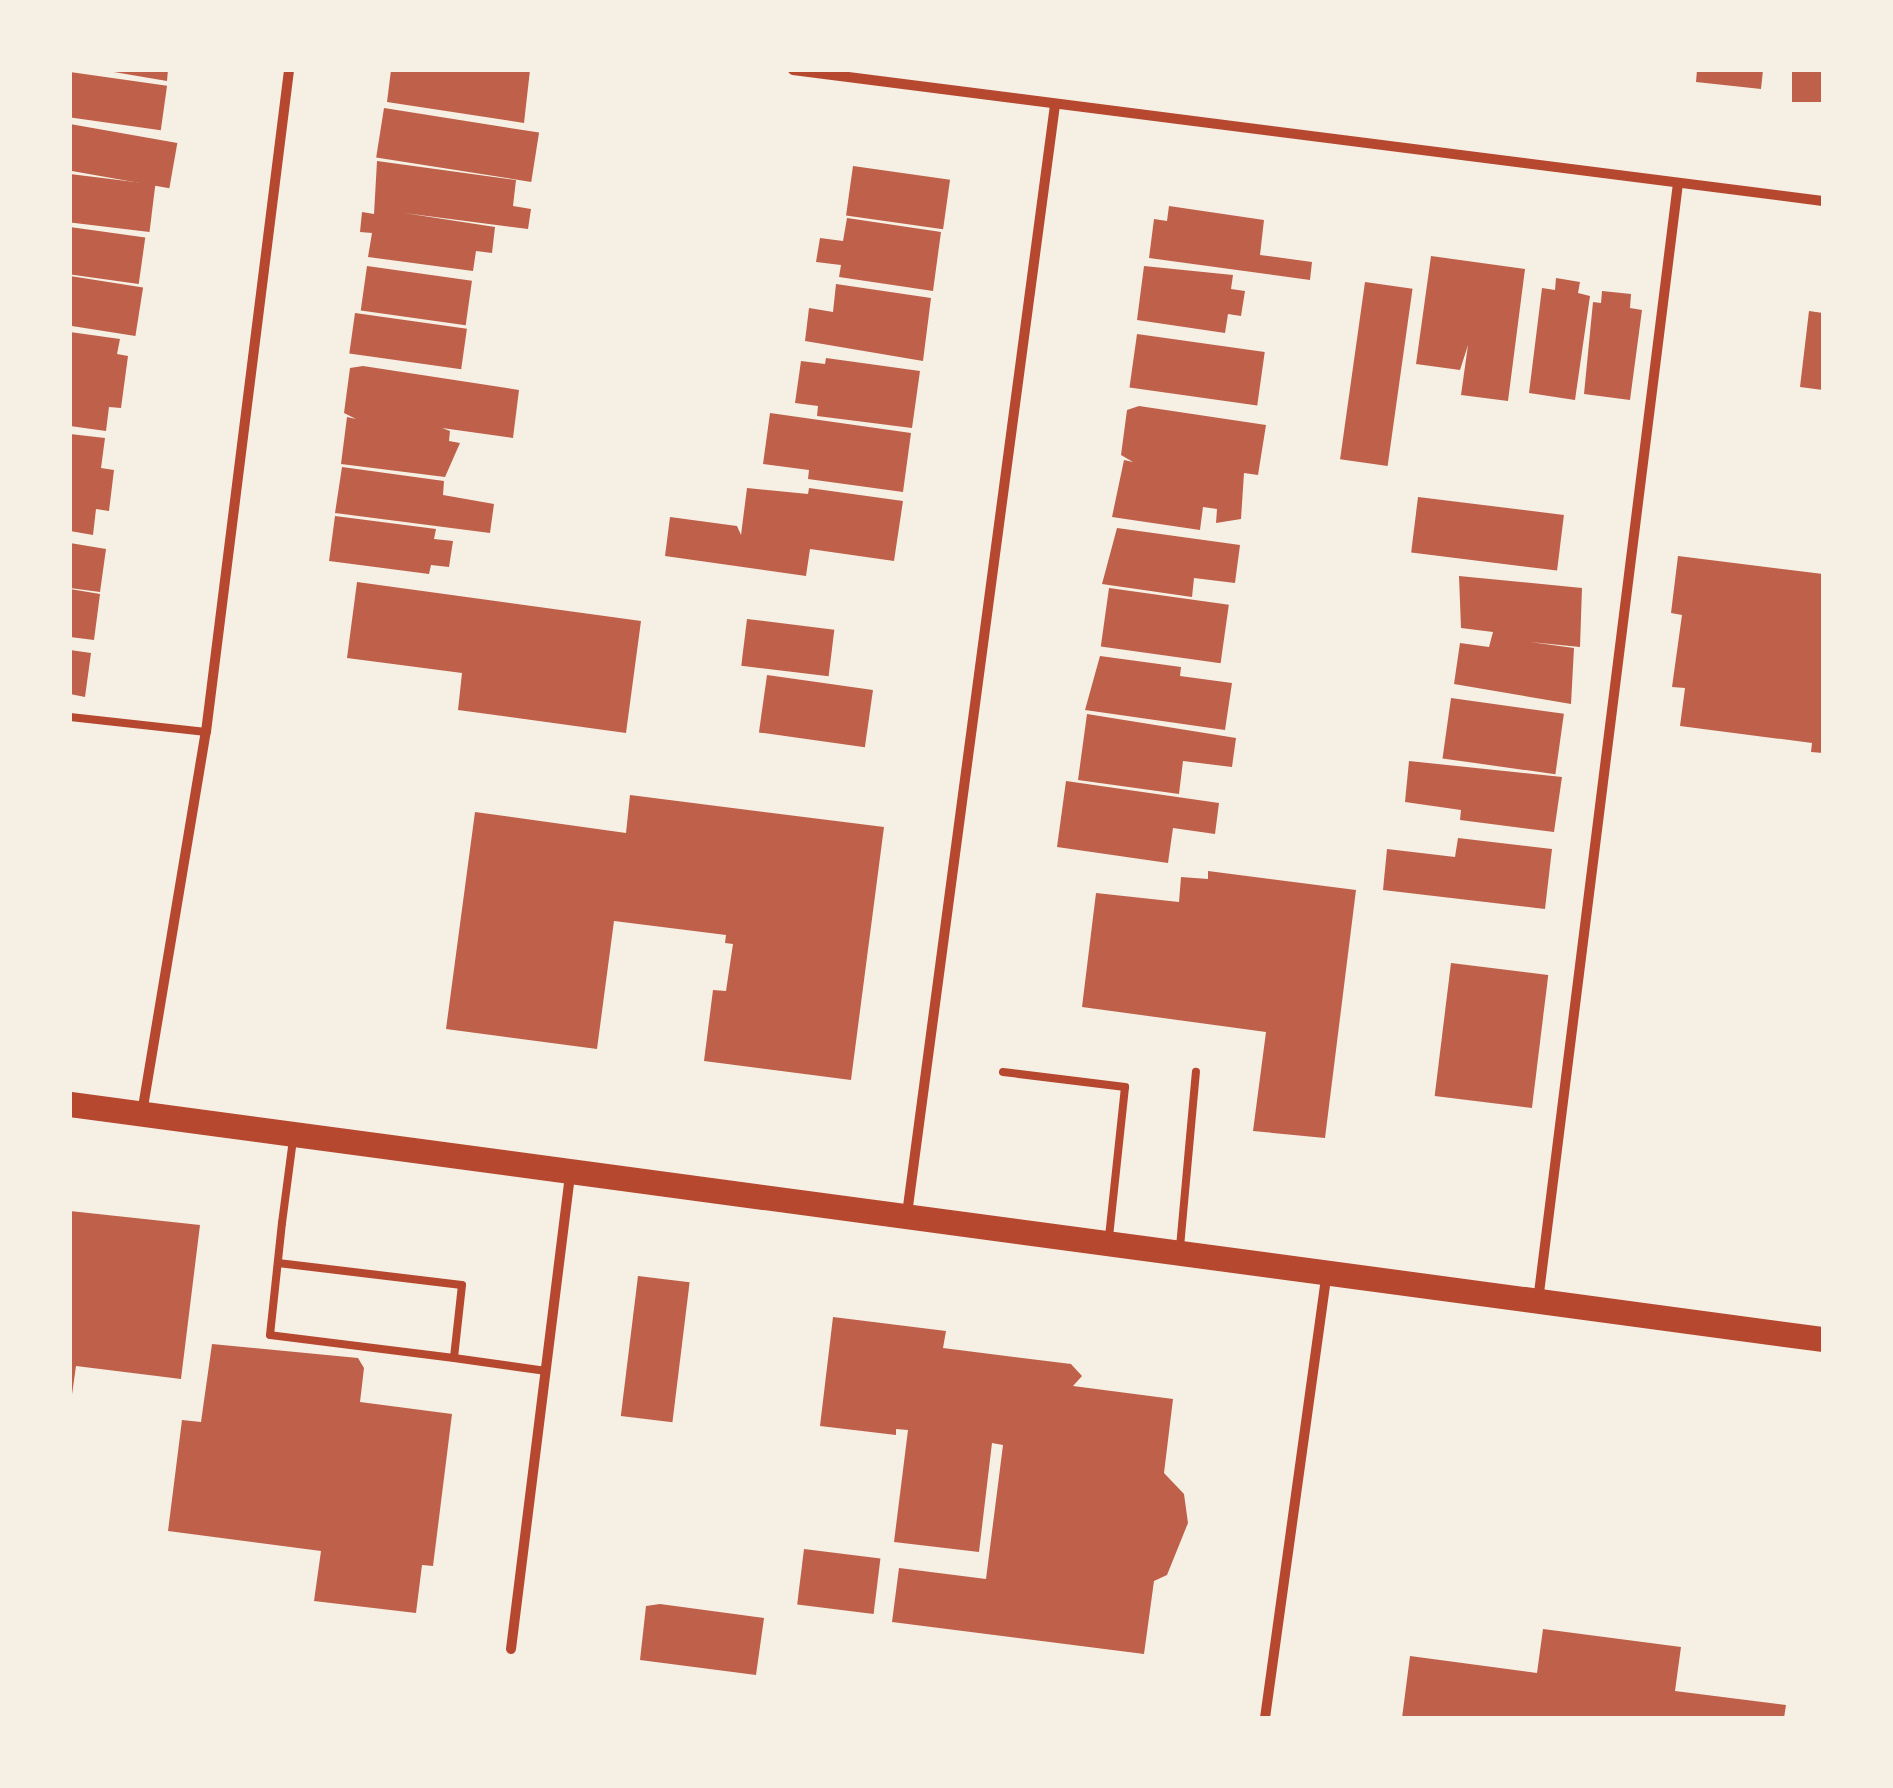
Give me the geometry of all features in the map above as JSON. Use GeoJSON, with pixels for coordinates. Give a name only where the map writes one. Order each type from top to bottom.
{"type":"FeatureCollection","features":[{"type":"Feature","properties":{"kind":"main road"},"geometry":{"type":"LineString","coordinates":[[70,1104],[1823,1338]]}},
{"type":"Feature","properties":{"kind":"street"},"geometry":{"type":"LineString","coordinates":[[142,1116],[206,732],[289,70]]}},
{"type":"Feature","properties":{"kind":"street"},"geometry":{"type":"LineString","coordinates":[[793,70],[1823,201]]}},
{"type":"Feature","properties":{"kind":"street"},"geometry":{"type":"LineString","coordinates":[[907,1215],[1055,105]]}},
{"type":"Feature","properties":{"kind":"street"},"geometry":{"type":"LineString","coordinates":[[1538,1302],[1678,184]]}},
{"type":"Feature","properties":{"kind":"street"},"geometry":{"type":"LineString","coordinates":[[511,1649],[570,1172]]}},
{"type":"Feature","properties":{"kind":"street"},"geometry":{"type":"LineString","coordinates":[[1265,1718],[1327,1271]]}},
{"type":"Feature","properties":{"kind":"lane"},"geometry":{"type":"LineString","coordinates":[[70,718],[206,732]]}},
{"type":"Feature","properties":{"kind":"lane"},"geometry":{"type":"LineString","coordinates":[[1003,1072],[1126,1087],[1109,1241]]}},
{"type":"Feature","properties":{"kind":"lane"},"geometry":{"type":"LineString","coordinates":[[1180,1252],[1196,1072]]}},
{"type":"Feature","properties":{"kind":"lane"},"geometry":{"type":"LineString","coordinates":[[294,1135],[270,1335],[546,1372]]}},
{"type":"Feature","properties":{"kind":"lane"},"geometry":{"type":"LineString","coordinates":[[278,1263],[462,1284],[454,1358]]}},
{"type":"Feature","properties":{"kind":"building"},"geometry":{"type":"Polygon","coordinates":[[[102,70],[168,70],[167,81],[102,70]]]}},
{"type":"Feature","properties":{"kind":"building"},"geometry":{"type":"Polygon","coordinates":[[[391,70],[530,70],[524,123],[387,102],[391,70]]]}},
{"type":"Feature","properties":{"kind":"building"},"geometry":{"type":"Polygon","coordinates":[[[1697,70],[1763,70],[1761,89],[1696,82],[1697,70]]]}},
{"type":"Feature","properties":{"kind":"building"},"geometry":{"type":"Polygon","coordinates":[[[1792,70],[1823,70],[1823,102],[1792,102],[1792,70]]]}},
{"type":"Feature","properties":{"kind":"building"},"geometry":{"type":"Polygon","coordinates":[[[70,72],[167,86],[161,130],[70,117],[70,72]]]}},
{"type":"Feature","properties":{"kind":"building"},"geometry":{"type":"Polygon","coordinates":[[[384,108],[539,133],[531,182],[376,157],[384,108]]]}},
{"type":"Feature","properties":{"kind":"building"},"geometry":{"type":"Polygon","coordinates":[[[70,124],[177,143],[169,188],[70,171],[70,124]]]}},
{"type":"Feature","properties":{"kind":"building"},"geometry":{"type":"Polygon","coordinates":[[[377,161],[516,180],[513,206],[531,209],[528,229],[404,213],[495,227],[492,253],[476,251],[473,271],[368,257],[372,233],[360,232],[362,212],[374,214],[377,161]]]}},
{"type":"Feature","properties":{"kind":"building"},"geometry":{"type":"Polygon","coordinates":[[[853,166],[950,180],[943,229],[846,216],[853,166]]]}},
{"type":"Feature","properties":{"kind":"building"},"geometry":{"type":"Polygon","coordinates":[[[70,174],[155,184],[150,232],[70,222],[70,174]]]}},
{"type":"Feature","properties":{"kind":"building"},"geometry":{"type":"Polygon","coordinates":[[[1169,206],[1264,220],[1260,255],[1312,262],[1310,280],[1149,258],[1154,219],[1167,221],[1169,206]]]}},
{"type":"Feature","properties":{"kind":"building"},"geometry":{"type":"Polygon","coordinates":[[[847,218],[941,232],[933,291],[839,277],[841,265],[816,262],[820,238],[843,241],[847,218]]]}},
{"type":"Feature","properties":{"kind":"building"},"geometry":{"type":"Polygon","coordinates":[[[70,227],[145,238],[139,284],[70,274],[70,227]]]}},
{"type":"Feature","properties":{"kind":"building"},"geometry":{"type":"Polygon","coordinates":[[[1431,256],[1525,269],[1508,401],[1461,395],[1468,345],[1460,370],[1416,364],[1431,256]]]}},
{"type":"Feature","properties":{"kind":"building"},"geometry":{"type":"Polygon","coordinates":[[[367,266],[472,281],[466,325],[361,311],[367,266]]]}},
{"type":"Feature","properties":{"kind":"building"},"geometry":{"type":"Polygon","coordinates":[[[1144,266],[1233,275],[1231,289],[1245,291],[1241,316],[1228,314],[1225,333],[1137,320],[1144,266]]]}},
{"type":"Feature","properties":{"kind":"building"},"geometry":{"type":"Polygon","coordinates":[[[70,276],[143,288],[135,336],[70,326],[70,276]]]}},
{"type":"Feature","properties":{"kind":"building"},"geometry":{"type":"Polygon","coordinates":[[[1556,278],[1580,282],[1578,293],[1590,296],[1575,400],[1529,393],[1542,288],[1555,290],[1556,278]]]}},
{"type":"Feature","properties":{"kind":"building"},"geometry":{"type":"Polygon","coordinates":[[[1365,282],[1413,289],[1388,466],[1340,459],[1365,282]]]}},
{"type":"Feature","properties":{"kind":"building"},"geometry":{"type":"Polygon","coordinates":[[[836,284],[931,298],[923,361],[805,341],[809,308],[833,312],[836,284]]]}},
{"type":"Feature","properties":{"kind":"building"},"geometry":{"type":"Polygon","coordinates":[[[1602,291],[1631,294],[1630,308],[1642,310],[1630,400],[1584,394],[1593,302],[1601,303],[1602,291]]]}},
{"type":"Feature","properties":{"kind":"building"},"geometry":{"type":"Polygon","coordinates":[[[1809,311],[1823,313],[1823,390],[1800,387],[1809,311]]]}},
{"type":"Feature","properties":{"kind":"building"},"geometry":{"type":"Polygon","coordinates":[[[355,313],[467,329],[461,369],[349,354],[355,313]]]}},
{"type":"Feature","properties":{"kind":"building"},"geometry":{"type":"Polygon","coordinates":[[[70,332],[120,339],[117,354],[128,356],[121,408],[109,407],[106,431],[70,426],[70,332]]]}},
{"type":"Feature","properties":{"kind":"building"},"geometry":{"type":"Polygon","coordinates":[[[1137,334],[1265,352],[1257,405],[1129,387],[1137,334]]]}},
{"type":"Feature","properties":{"kind":"building"},"geometry":{"type":"Polygon","coordinates":[[[826,358],[920,371],[912,428],[817,416],[818,406],[795,403],[801,361],[825,364],[826,358]]]}},
{"type":"Feature","properties":{"kind":"building"},"geometry":{"type":"Polygon","coordinates":[[[363,366],[519,390],[513,438],[442,428],[450,431],[449,441],[460,443],[445,477],[341,464],[347,417],[356,419],[344,413],[350,368],[363,366]]]}},
{"type":"Feature","properties":{"kind":"building"},"geometry":{"type":"Polygon","coordinates":[[[1139,406],[1266,425],[1258,475],[1244,473],[1241,519],[1216,523],[1217,509],[1203,507],[1200,530],[1112,517],[1124,460],[1133,462],[1121,455],[1127,410],[1139,406]]]}},
{"type":"Feature","properties":{"kind":"building"},"geometry":{"type":"Polygon","coordinates":[[[770,413],[911,433],[903,492],[808,479],[809,470],[763,464],[770,413]]]}},
{"type":"Feature","properties":{"kind":"building"},"geometry":{"type":"Polygon","coordinates":[[[70,434],[105,438],[101,468],[114,470],[109,511],[96,509],[93,535],[70,531],[70,434]]]}},
{"type":"Feature","properties":{"kind":"building"},"geometry":{"type":"Polygon","coordinates":[[[342,467],[444,481],[443,495],[494,504],[490,533],[335,513],[342,467]]]}},
{"type":"Feature","properties":{"kind":"building"},"geometry":{"type":"Polygon","coordinates":[[[747,488],[808,494],[809,488],[903,501],[894,561],[810,549],[806,576],[665,556],[670,517],[737,526],[741,535],[747,488]]]}},
{"type":"Feature","properties":{"kind":"building"},"geometry":{"type":"Polygon","coordinates":[[[1418,497],[1564,515],[1557,570],[1411,553],[1418,497]]]}},
{"type":"Feature","properties":{"kind":"building"},"geometry":{"type":"Polygon","coordinates":[[[335,516],[436,529],[434,539],[453,541],[449,567],[431,565],[429,574],[329,561],[335,516]]]}},
{"type":"Feature","properties":{"kind":"building"},"geometry":{"type":"Polygon","coordinates":[[[1117,528],[1240,545],[1235,583],[1194,578],[1192,597],[1102,584],[1117,528]]]}},
{"type":"Feature","properties":{"kind":"building"},"geometry":{"type":"Polygon","coordinates":[[[70,543],[106,549],[100,592],[70,588],[70,543]]]}},
{"type":"Feature","properties":{"kind":"building"},"geometry":{"type":"Polygon","coordinates":[[[1678,556],[1823,574],[1823,753],[1811,752],[1812,743],[1680,726],[1685,688],[1672,687],[1682,615],[1671,613],[1678,556]]]}},
{"type":"Feature","properties":{"kind":"building"},"geometry":{"type":"Polygon","coordinates":[[[1459,576],[1582,588],[1580,647],[1530,642],[1574,648],[1571,704],[1454,684],[1460,643],[1489,647],[1493,632],[1461,628],[1459,576]]]}},
{"type":"Feature","properties":{"kind":"building"},"geometry":{"type":"Polygon","coordinates":[[[357,582],[641,621],[626,733],[458,710],[462,673],[347,658],[357,582]]]}},
{"type":"Feature","properties":{"kind":"building"},"geometry":{"type":"Polygon","coordinates":[[[1109,588],[1229,605],[1221,663],[1101,646],[1109,588]]]}},
{"type":"Feature","properties":{"kind":"building"},"geometry":{"type":"Polygon","coordinates":[[[70,589],[100,594],[94,640],[70,637],[70,589]]]}},
{"type":"Feature","properties":{"kind":"building"},"geometry":{"type":"Polygon","coordinates":[[[747,619],[834,630],[829,676],[741,666],[747,619]]]}},
{"type":"Feature","properties":{"kind":"building"},"geometry":{"type":"Polygon","coordinates":[[[70,650],[91,653],[85,697],[70,694],[70,650]]]}},
{"type":"Feature","properties":{"kind":"building"},"geometry":{"type":"Polygon","coordinates":[[[1100,656],[1181,667],[1180,676],[1232,683],[1225,730],[1085,710],[1100,656]]]}},
{"type":"Feature","properties":{"kind":"building"},"geometry":{"type":"Polygon","coordinates":[[[767,675],[873,690],[865,747],[759,732],[767,675]]]}},
{"type":"Feature","properties":{"kind":"building"},"geometry":{"type":"Polygon","coordinates":[[[1451,698],[1564,714],[1555,774],[1443,758],[1451,698]]]}},
{"type":"Feature","properties":{"kind":"building"},"geometry":{"type":"Polygon","coordinates":[[[1087,714],[1236,738],[1232,767],[1183,761],[1179,794],[1078,780],[1087,714]]]}},
{"type":"Feature","properties":{"kind":"building"},"geometry":{"type":"Polygon","coordinates":[[[1409,761],[1562,777],[1554,832],[1460,820],[1461,810],[1405,802],[1409,761]]]}},
{"type":"Feature","properties":{"kind":"building"},"geometry":{"type":"Polygon","coordinates":[[[1066,781],[1219,803],[1215,834],[1173,828],[1168,863],[1057,847],[1066,781]]]}},
{"type":"Feature","properties":{"kind":"building"},"geometry":{"type":"Polygon","coordinates":[[[630,795],[884,827],[851,1080],[704,1061],[713,990],[726,991],[733,944],[725,943],[726,935],[614,921],[597,1049],[446,1029],[475,812],[626,833],[630,795]]]}},
{"type":"Feature","properties":{"kind":"building"},"geometry":{"type":"Polygon","coordinates":[[[1458,838],[1552,849],[1545,909],[1383,890],[1387,849],[1455,857],[1458,838]]]}},
{"type":"Feature","properties":{"kind":"building"},"geometry":{"type":"Polygon","coordinates":[[[1208,871],[1356,890],[1325,1138],[1253,1131],[1266,1032],[1082,1007],[1096,893],[1179,902],[1181,877],[1208,879],[1208,871]]]}},
{"type":"Feature","properties":{"kind":"building"},"geometry":{"type":"Polygon","coordinates":[[[1451,963],[1548,975],[1532,1108],[1435,1096],[1451,963]]]}},
{"type":"Feature","properties":{"kind":"building"},"geometry":{"type":"Polygon","coordinates":[[[70,1211],[200,1225],[181,1379],[76,1366],[70,1409],[70,1211]]]}},
{"type":"Feature","properties":{"kind":"building"},"geometry":{"type":"Polygon","coordinates":[[[638,1276],[690,1282],[672,1422],[621,1416],[638,1276]]]}},
{"type":"Feature","properties":{"kind":"building"},"geometry":{"type":"Polygon","coordinates":[[[833,1317],[946,1331],[943,1348],[1071,1364],[1082,1376],[1073,1386],[1173,1399],[1164,1473],[1184,1494],[1188,1523],[1167,1575],[1154,1581],[1144,1654],[892,1622],[899,1568],[986,1579],[1003,1445],[992,1443],[979,1552],[894,1542],[908,1430],[896,1429],[896,1435],[820,1426],[833,1317]]]}},
{"type":"Feature","properties":{"kind":"building"},"geometry":{"type":"Polygon","coordinates":[[[212,1344],[358,1358],[364,1368],[360,1402],[452,1414],[433,1566],[422,1565],[416,1613],[314,1601],[321,1551],[168,1531],[182,1420],[201,1422],[212,1344]]]}},
{"type":"Feature","properties":{"kind":"building"},"geometry":{"type":"Polygon","coordinates":[[[804,1549],[880,1558],[874,1614],[797,1605],[804,1549]]]}},
{"type":"Feature","properties":{"kind":"building"},"geometry":{"type":"Polygon","coordinates":[[[660,1604],[764,1618],[756,1675],[640,1660],[646,1606],[660,1604]]]}},
{"type":"Feature","properties":{"kind":"building"},"geometry":{"type":"Polygon","coordinates":[[[1543,1629],[1681,1647],[1675,1691],[1786,1705],[1784,1718],[1402,1718],[1410,1656],[1537,1673],[1543,1629]]]}}]}
